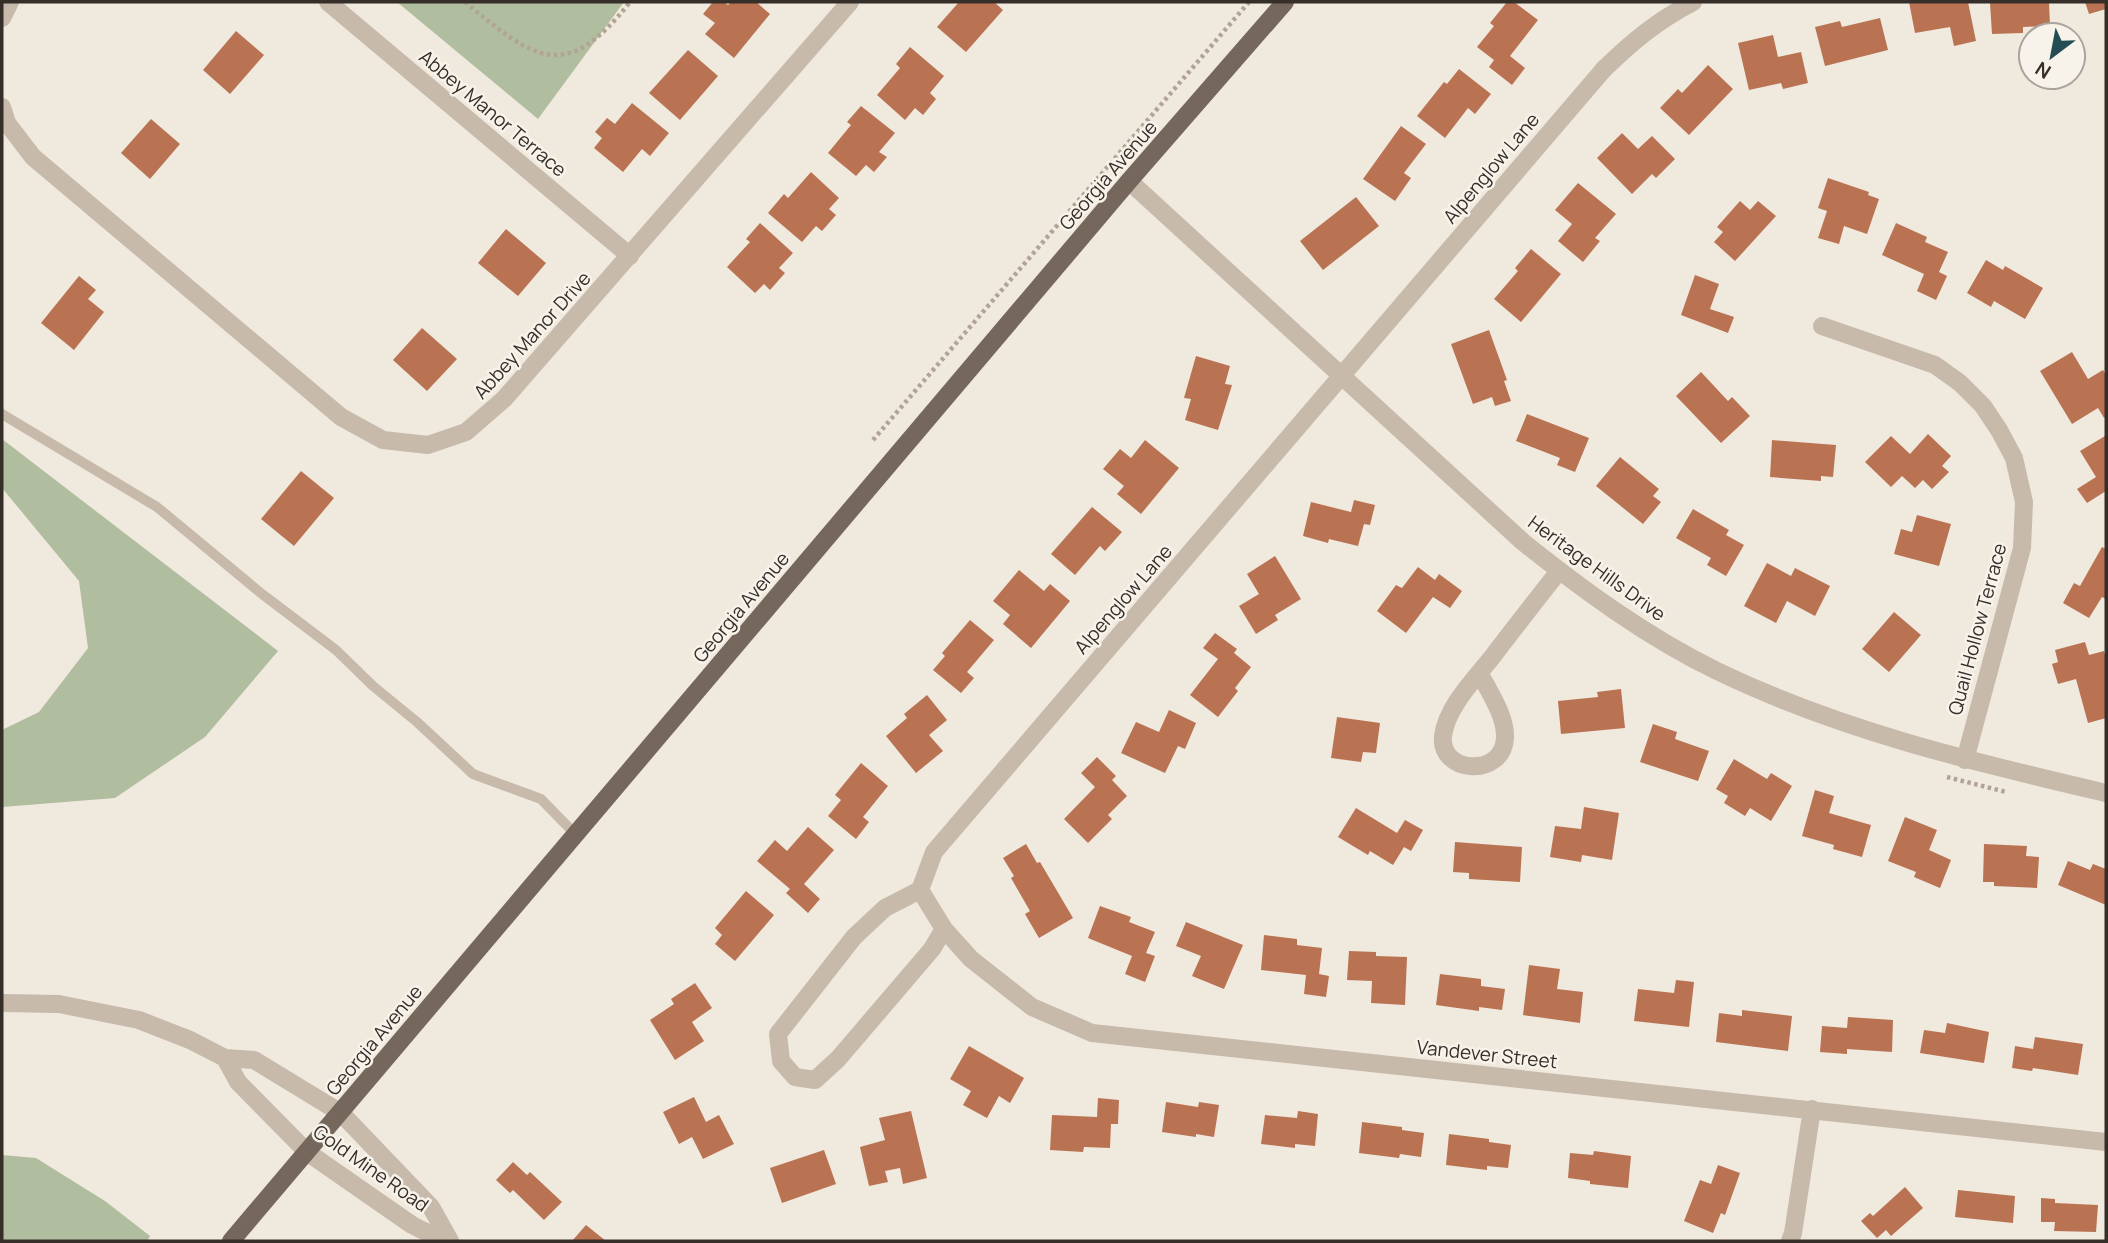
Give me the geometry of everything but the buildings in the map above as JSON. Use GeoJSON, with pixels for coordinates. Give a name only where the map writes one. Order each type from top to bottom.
{"type":"FeatureCollection","features":[{"type":"Feature","properties":{"kind":"main road","name":"Georgia Avenue"},"geometry":{"type":"LineString","coordinates":[[231,1241],[1129,181],[1285,2]]}},
{"type":"Feature","properties":{"kind":"street"},"geometry":{"type":"LineString","coordinates":[[2,18],[10,2]]}},
{"type":"Feature","properties":{"kind":"street","name":"Abbey Manor Terrace"},"geometry":{"type":"LineString","coordinates":[[328,2],[630,256]]}},
{"type":"Feature","properties":{"kind":"street","name":"Abbey Manor Drive"},"geometry":{"type":"LineString","coordinates":[[2,107],[7,123],[33,157],[341,417],[383,440],[428,445],[466,432],[505,399],[850,2]]}},
{"type":"Feature","properties":{"kind":"street","name":"Alpenglow Lane"},"geometry":{"type":"LineString","coordinates":[[920,890],[934,852],[1604,69],[1634,39],[1661,19],[1693,2]]}},
{"type":"Feature","properties":{"kind":"street","name":"Heritage Hills Drive"},"geometry":{"type":"LineString","coordinates":[[1129,181],[1497,519],[1559,571],[1630,620],[1714,670],[1829,717],[1965,761],[2106,793]]}},
{"type":"Feature","properties":{"kind":"street","name":"Quail Hollow Terrace"},"geometry":{"type":"LineString","coordinates":[[1822,326],[1935,365],[1960,383],[1983,406],[2000,430],[2014,458],[2024,502],[2022,548],[1965,761]]}},
{"type":"Feature","properties":{"kind":"street"},"geometry":{"type":"LineString","coordinates":[[1480,674],[1502,721],[1505,738],[1502,749],[1494,759],[1485,766],[1474,767],[1461,765],[1448,756],[1443,741],[1445,725],[1457,703],[1559,571]]}},
{"type":"Feature","properties":{"kind":"street"},"geometry":{"type":"LineString","coordinates":[[920,890],[885,908],[854,937],[778,1034],[780,1060],[795,1077],[815,1080],[838,1059],[932,949],[944,929]]}},
{"type":"Feature","properties":{"kind":"street","name":"Vandever Street"},"geometry":{"type":"LineString","coordinates":[[920,890],[944,929],[971,959],[1032,1007],[1092,1033],[2106,1142]]}},
{"type":"Feature","properties":{"kind":"street","name":"Gold Mine Road"},"geometry":{"type":"LineString","coordinates":[[2,1003],[59,1004],[122,1015],[163,1028],[225,1058],[254,1060],[341,1113],[431,1207],[450,1241]]}},
{"type":"Feature","properties":{"kind":"street","name":"Gold Mine Road"},"geometry":{"type":"LineString","coordinates":[[225,1058],[238,1082],[307,1153],[412,1225],[444,1241]]}},
{"type":"Feature","properties":{"kind":"street"},"geometry":{"type":"LineString","coordinates":[[1790,1241],[1812,1109]]}},
{"type":"Feature","properties":{"kind":"lane"},"geometry":{"type":"LineString","coordinates":[[2,414],[157,507],[262,594],[337,650],[373,686],[473,774],[541,799],[575,834]]}},
{"type":"Feature","properties":{"kind":"path"},"geometry":{"type":"LineString","coordinates":[[465,2],[523,47],[548,56],[578,52],[610,27],[630,2]]}},
{"type":"Feature","properties":{"kind":"path"},"geometry":{"type":"LineString","coordinates":[[873,440],[1249,2]]}},
{"type":"Feature","properties":{"kind":"green space"},"geometry":{"type":"Polygon","coordinates":[[[397,2],[624,2],[538,119],[397,2]]]}},
{"type":"Feature","properties":{"kind":"green space"},"geometry":{"type":"Polygon","coordinates":[[[2,439],[278,651],[205,737],[115,798],[2,807],[2,730],[39,712],[88,648],[79,581],[2,488],[2,439]]]}},
{"type":"Feature","properties":{"kind":"green space"},"geometry":{"type":"Polygon","coordinates":[[[2,1155],[36,1158],[105,1201],[150,1236],[147,1241],[2,1241],[2,1155]]]}}]}
